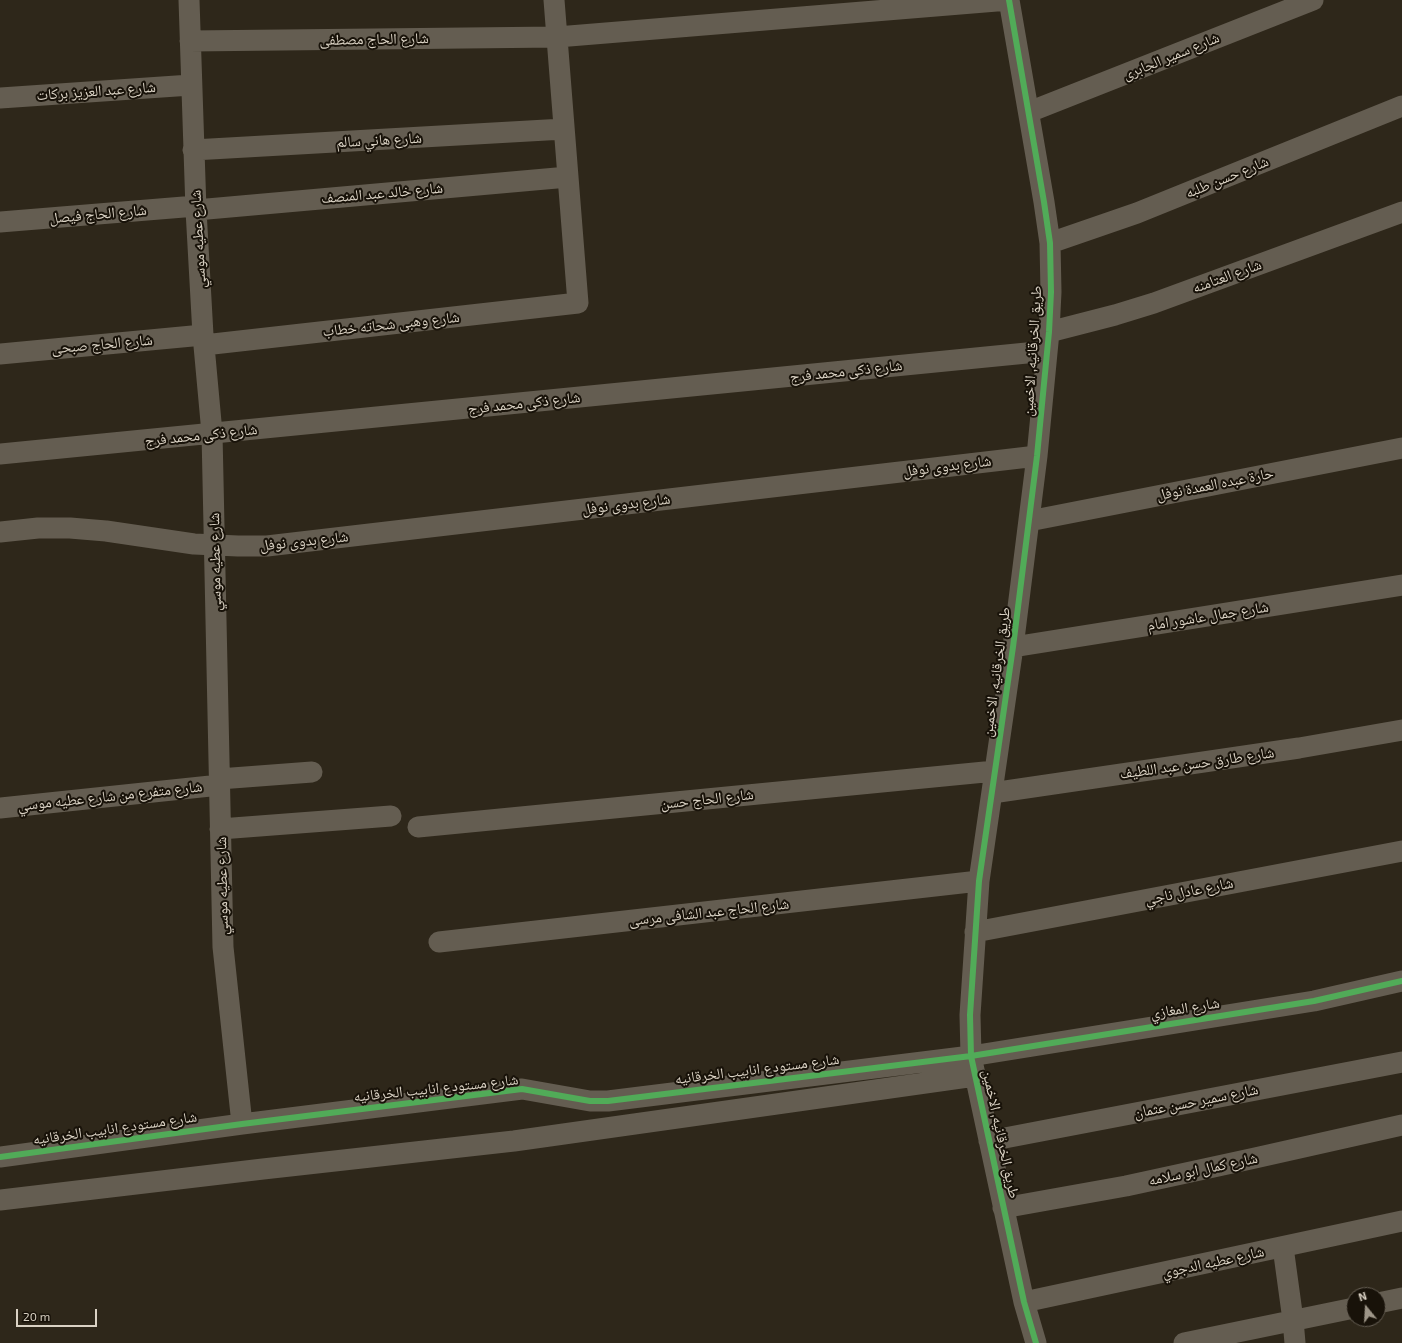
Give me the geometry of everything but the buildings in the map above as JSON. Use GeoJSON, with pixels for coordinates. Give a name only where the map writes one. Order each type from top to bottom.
{"type":"FeatureCollection","features":[{"type":"Feature","properties":{"kind":"street","name":"شارع عطيه موسي"},"geometry":{"type":"LineString","coordinates":[[189,0],[196,208],[204,340],[212,434],[223,947],[242,1124]]}},
{"type":"Feature","properties":{"kind":"street"},"geometry":{"type":"LineString","coordinates":[[554,0],[568,177]]}},
{"type":"Feature","properties":{"kind":"street","name":"شارع الحاج مصطفى"},"geometry":{"type":"LineString","coordinates":[[190,41],[557,37],[1009,0]]}},
{"type":"Feature","properties":{"kind":"street","name":"طريق الخرقانيه, الاخمين"},"geometry":{"type":"LineString","coordinates":[[1009,0],[1030,112],[1050,243],[1052,292],[1037,456],[1029,521],[1013,647],[979,881],[970,1015],[973,1066],[1024,1302],[1036,1343]]}},
{"type":"Feature","properties":{"kind":"street","name":"شارع سمير الجابرى"},"geometry":{"type":"LineString","coordinates":[[1030,112],[1314,0]]}},
{"type":"Feature","properties":{"kind":"street","name":"شارع عبد العزيز بركات"},"geometry":{"type":"LineString","coordinates":[[0,98],[191,85]]}},
{"type":"Feature","properties":{"kind":"street","name":"شارع حسن طلبه"},"geometry":{"type":"LineString","coordinates":[[1050,243],[1137,213],[1402,106]]}},
{"type":"Feature","properties":{"kind":"street","name":"شارع هاني سالم"},"geometry":{"type":"LineString","coordinates":[[193,150],[564,129]]}},
{"type":"Feature","properties":{"kind":"street","name":"شارع خالد عبد المنصف"},"geometry":{"type":"LineString","coordinates":[[196,208],[568,177]]}},
{"type":"Feature","properties":{"kind":"street","name":"شارع وهبى شحاته خطاب"},"geometry":{"type":"LineString","coordinates":[[204,340],[578,303],[568,177]]}},
{"type":"Feature","properties":{"kind":"street","name":"شارع الحاج فيصل"},"geometry":{"type":"LineString","coordinates":[[0,222],[196,208]]}},
{"type":"Feature","properties":{"kind":"street","name":"شارع العتامنه"},"geometry":{"type":"LineString","coordinates":[[1048,341],[1115,315],[1154,303],[1402,212]]}},
{"type":"Feature","properties":{"kind":"street","name":"شارع الحاج صبحى"},"geometry":{"type":"LineString","coordinates":[[0,354],[204,340]]}},
{"type":"Feature","properties":{"kind":"street","name":"شارع ذكى محمد فرج"},"geometry":{"type":"LineString","coordinates":[[0,454],[212,434],[1048,341]]}},
{"type":"Feature","properties":{"kind":"street","name":"حارة عبده العمدة نوفل"},"geometry":{"type":"LineString","coordinates":[[1029,521],[1402,448]]}},
{"type":"Feature","properties":{"kind":"street","name":"شارع بدوى نوفل"},"geometry":{"type":"LineString","coordinates":[[0,532],[38,528],[70,528],[106,531],[194,544],[267,546],[1037,456]]}},
{"type":"Feature","properties":{"kind":"street","name":"شارع جمال عاشور امام"},"geometry":{"type":"LineString","coordinates":[[1013,647],[1402,585]]}},
{"type":"Feature","properties":{"kind":"street","name":"شارع طارق حسن عبد اللطيف"},"geometry":{"type":"LineString","coordinates":[[992,793],[1299,748],[1402,730]]}},
{"type":"Feature","properties":{"kind":"street","name":"شارع الحاج حسن"},"geometry":{"type":"LineString","coordinates":[[418,827],[995,771]]}},
{"type":"Feature","properties":{"kind":"street","name":"شارع متفرع من شارع عطيه موسي"},"geometry":{"type":"LineString","coordinates":[[0,808],[312,772]]}},
{"type":"Feature","properties":{"kind":"street"},"geometry":{"type":"LineString","coordinates":[[220,829],[391,816]]}},
{"type":"Feature","properties":{"kind":"street","name":"شارع عادل ناجي"},"geometry":{"type":"LineString","coordinates":[[975,932],[1402,851]]}},
{"type":"Feature","properties":{"kind":"street","name":"شارع الحاج عبد الشافى مرسى"},"geometry":{"type":"LineString","coordinates":[[439,942],[979,881]]}},
{"type":"Feature","properties":{"kind":"street","name":"شارع المغازي"},"geometry":{"type":"LineString","coordinates":[[973,1066],[1314,1000],[1402,981]]}},
{"type":"Feature","properties":{"kind":"street","name":"شارع سمير حسن عثمان"},"geometry":{"type":"LineString","coordinates":[[989,1141],[1402,1062]]}},
{"type":"Feature","properties":{"kind":"street"},"geometry":{"type":"LineString","coordinates":[[0,1200],[514,1141],[973,1066]]}},
{"type":"Feature","properties":{"kind":"street","name":"شارع مستودع انابيب الخرقانيه"},"geometry":{"type":"LineString","coordinates":[[0,1158],[242,1124],[522,1089],[590,1100],[608,1101],[973,1066]]}},
{"type":"Feature","properties":{"kind":"street","name":"شارع كمال ابو سلامه"},"geometry":{"type":"LineString","coordinates":[[1003,1208],[1126,1186],[1402,1125]]}},
{"type":"Feature","properties":{"kind":"street","name":"شارع عطيه الدجوي"},"geometry":{"type":"LineString","coordinates":[[1024,1302],[1402,1221]]}},
{"type":"Feature","properties":{"kind":"street"},"geometry":{"type":"LineString","coordinates":[[1283,1247],[1295,1343]]}},
{"type":"Feature","properties":{"kind":"street"},"geometry":{"type":"LineString","coordinates":[[1386,1301],[1402,1298]]}},
{"type":"Feature","properties":{"kind":"street"},"geometry":{"type":"LineString","coordinates":[[1184,1343],[1346,1310]]}},
{"type":"Feature","properties":{"kind":"cycle path"},"geometry":{"type":"LineString","coordinates":[[1009,0],[1050,243],[1051,292],[1049,332],[1037,456],[1013,647],[979,881],[970,1015],[971,1056],[1024,1302],[1036,1343]]}},
{"type":"Feature","properties":{"kind":"cycle path"},"geometry":{"type":"LineString","coordinates":[[0,1157],[242,1124],[522,1089],[590,1101],[608,1101],[971,1056],[1314,1001],[1402,981]]}}]}
